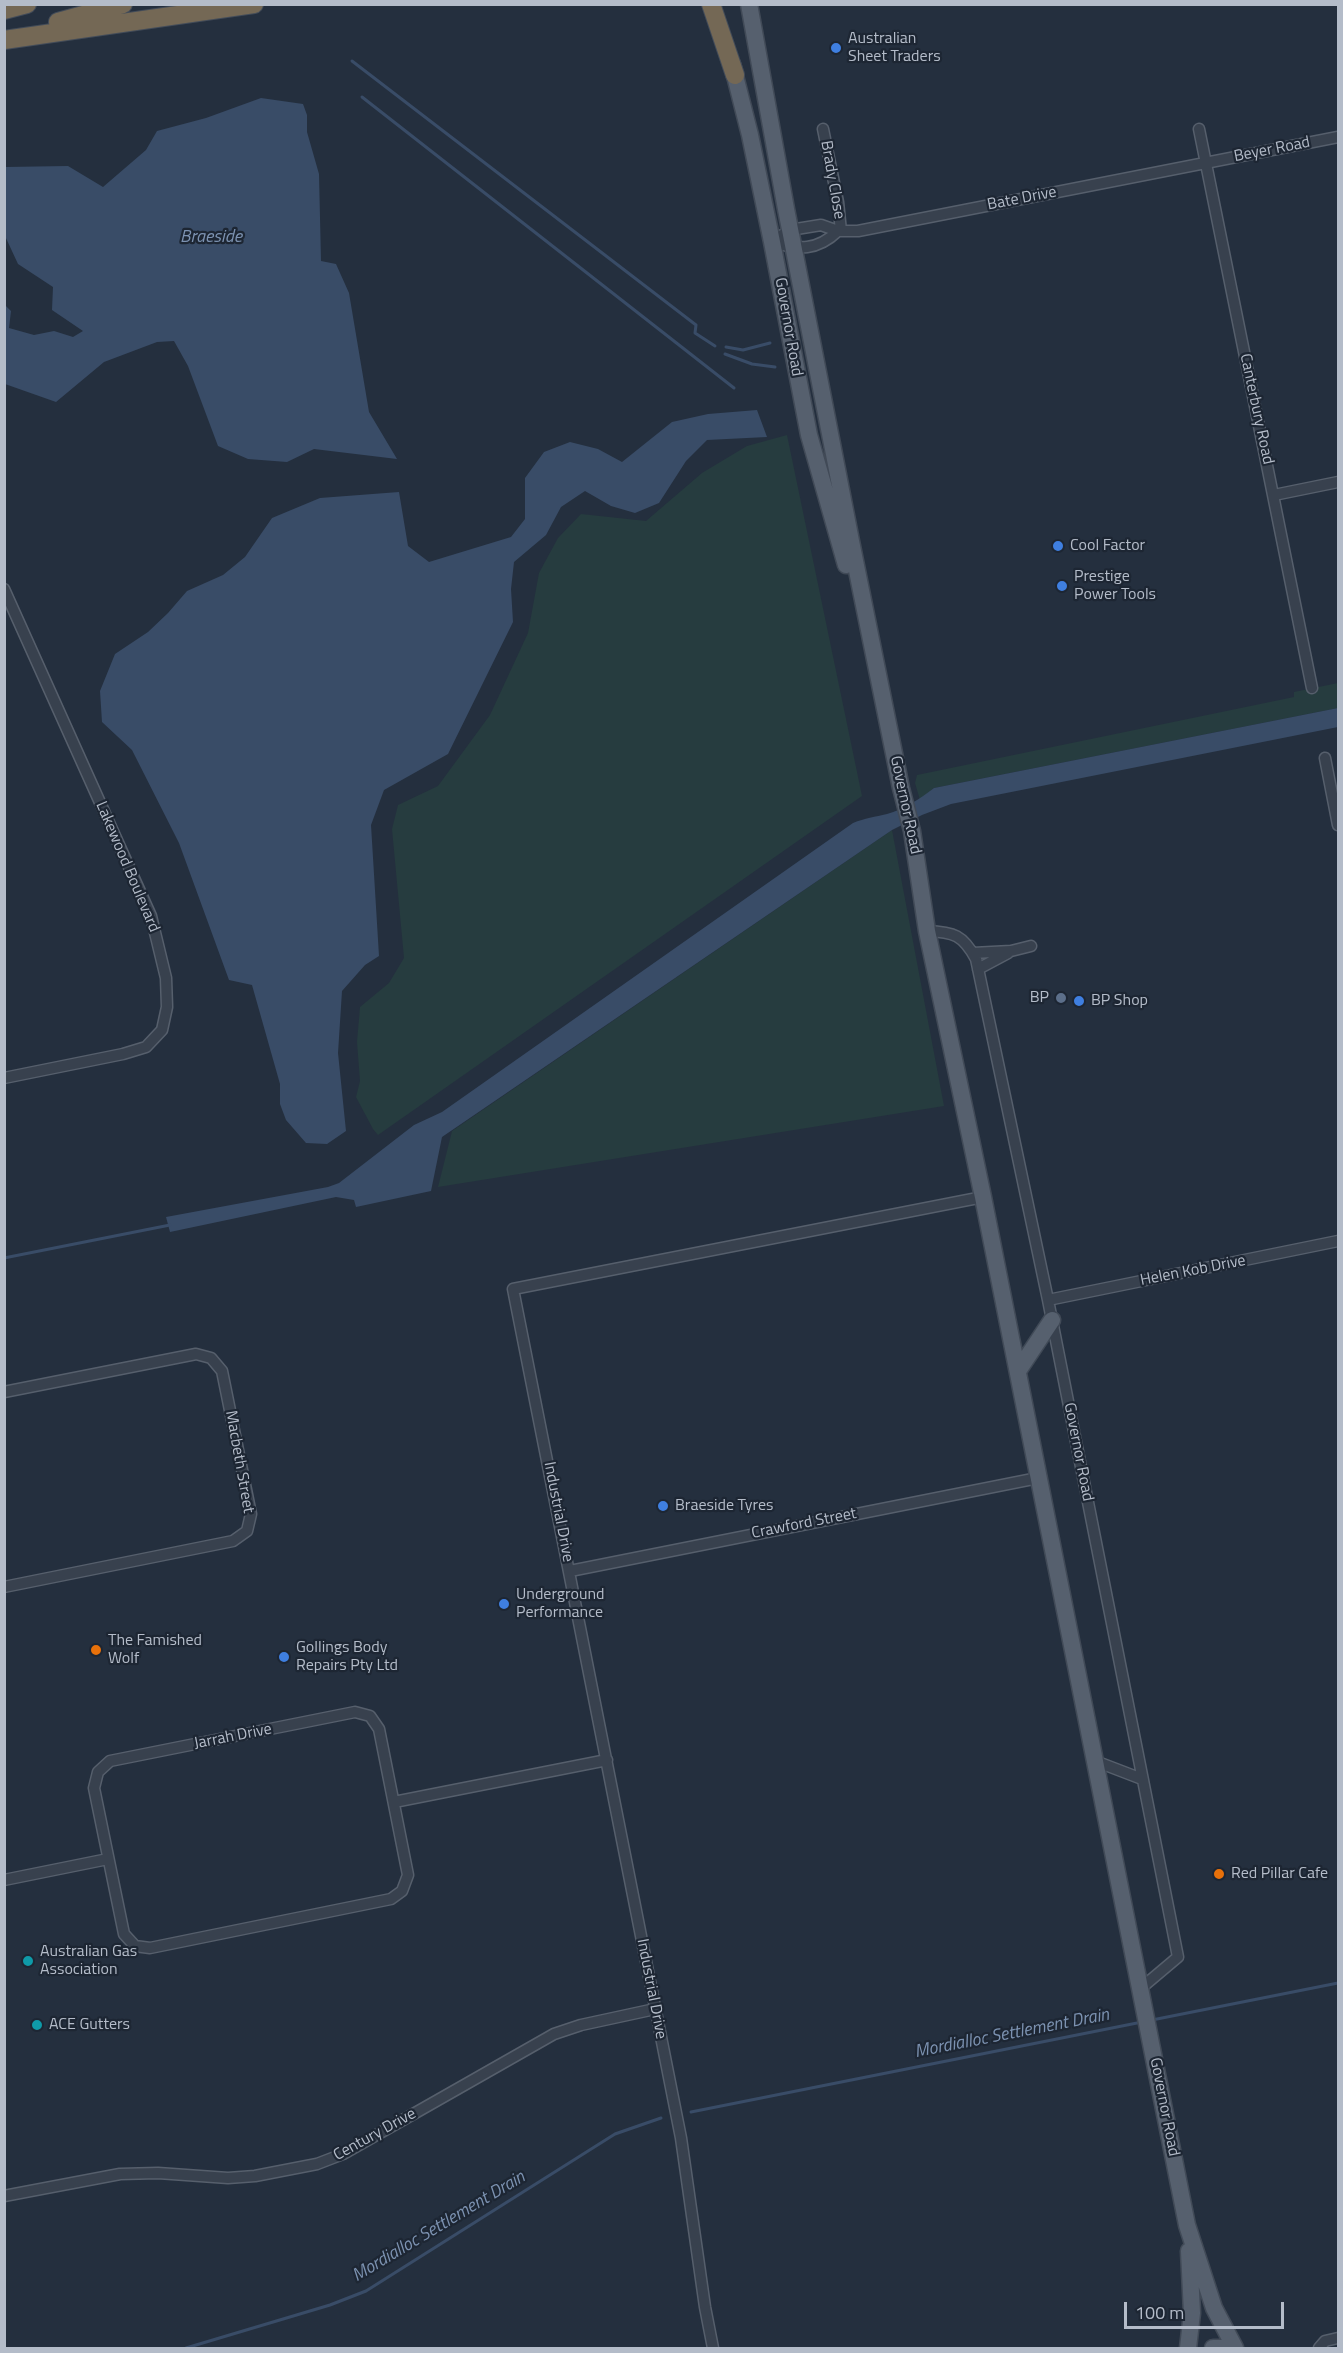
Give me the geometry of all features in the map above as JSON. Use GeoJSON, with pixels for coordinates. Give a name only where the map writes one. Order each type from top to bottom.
{"type":"FeatureCollection","features":[{"type":"Feature","properties":{"kind":"highway"},"geometry":{"type":"LineString","coordinates":[[4,10],[27,4]]}},
{"type":"Feature","properties":{"kind":"highway"},"geometry":{"type":"LineString","coordinates":[[4,38],[123,4]]}},
{"type":"Feature","properties":{"kind":"highway"},"geometry":{"type":"LineString","coordinates":[[4,38],[254,4]]}},
{"type":"Feature","properties":{"kind":"highway"},"geometry":{"type":"LineString","coordinates":[[711,4],[735,75]]}},
{"type":"Feature","properties":{"kind":"main road","name":"Governor Road"},"geometry":{"type":"LineString","coordinates":[[718,4],[750,135],[809,435],[872,645]]}},
{"type":"Feature","properties":{"kind":"main road","name":"Governor Road"},"geometry":{"type":"LineString","coordinates":[[749,4],[790,230],[901,788],[912,831],[927,931],[1018,1371],[1187,2225],[1214,2308],[1235,2349]]}},
{"type":"Feature","properties":{"kind":"main road"},"geometry":{"type":"LineString","coordinates":[[1018,1371],[1052,1320]]}},
{"type":"Feature","properties":{"kind":"main road","name":"Governor Road"},"geometry":{"type":"LineString","coordinates":[[1187,2225],[1192,2313],[1188,2349]]}},
{"type":"Feature","properties":{"kind":"main road"},"geometry":{"type":"LineString","coordinates":[[1213,2349],[1222,2349]]}},
{"type":"Feature","properties":{"kind":"street","name":"Brady Close"},"geometry":{"type":"LineString","coordinates":[[823,129],[838,202],[839,231]]}},
{"type":"Feature","properties":{"kind":"street","name":"Canterbury Road"},"geometry":{"type":"LineString","coordinates":[[1199,129],[1312,688]]}},
{"type":"Feature","properties":{"kind":"street","name":"Beyer Road"},"geometry":{"type":"LineString","coordinates":[[1206,164],[1338,137]]}},
{"type":"Feature","properties":{"kind":"street","name":"Bate Drive"},"geometry":{"type":"LineString","coordinates":[[772,242],[790,230],[821,225],[839,231],[858,231],[1206,164]]}},
{"type":"Feature","properties":{"kind":"street","name":"Bate Drive"},"geometry":{"type":"LineString","coordinates":[[772,242],[794,249],[825,243],[839,231]]}},
{"type":"Feature","properties":{"kind":"street"},"geometry":{"type":"LineString","coordinates":[[1274,495],[1338,482]]}},
{"type":"Feature","properties":{"kind":"street","name":"Lakewood Boulevard"},"geometry":{"type":"LineString","coordinates":[[4,589],[151,916],[166,978],[167,1007],[162,1030],[146,1047],[123,1054],[4,1078]]}},
{"type":"Feature","properties":{"kind":"street"},"geometry":{"type":"LineString","coordinates":[[1325,758],[1338,825]]}},
{"type":"Feature","properties":{"kind":"street","name":"Governor Road"},"geometry":{"type":"LineString","coordinates":[[927,931],[946,931],[958,936],[968,945],[978,969],[1048,1300],[1178,1957],[1140,1989]]}},
{"type":"Feature","properties":{"kind":"street"},"geometry":{"type":"LineString","coordinates":[[972,953],[1011,951],[1031,946]]}},
{"type":"Feature","properties":{"kind":"street"},"geometry":{"type":"LineString","coordinates":[[978,969],[1011,951]]}},
{"type":"Feature","properties":{"kind":"street","name":"Industrial Drive"},"geometry":{"type":"LineString","coordinates":[[713,2349],[681,2138],[513,1289],[983,1197]]}},
{"type":"Feature","properties":{"kind":"street","name":"Helen Kob Drive"},"geometry":{"type":"LineString","coordinates":[[1048,1300],[1338,1242]]}},
{"type":"Feature","properties":{"kind":"street","name":"Macbeth Street"},"geometry":{"type":"LineString","coordinates":[[4,1392],[196,1354],[211,1358],[222,1371],[251,1514],[247,1531],[233,1541],[4,1587]]}},
{"type":"Feature","properties":{"kind":"street","name":"Crawford Street"},"geometry":{"type":"LineString","coordinates":[[570,1571],[1038,1478]]}},
{"type":"Feature","properties":{"kind":"street","name":"Jarrah Drive"},"geometry":{"type":"LineString","coordinates":[[355,1712],[370,1716],[379,1730],[408,1875],[402,1891],[391,1899],[150,1948],[135,1946],[124,1934],[108,1859],[94,1788],[98,1772],[110,1761],[355,1712]]}},
{"type":"Feature","properties":{"kind":"street"},"geometry":{"type":"LineString","coordinates":[[394,1802],[607,1760]]}},
{"type":"Feature","properties":{"kind":"street"},"geometry":{"type":"LineString","coordinates":[[1095,1761],[1142,1779]]}},
{"type":"Feature","properties":{"kind":"street"},"geometry":{"type":"LineString","coordinates":[[4,1880],[108,1859]]}},
{"type":"Feature","properties":{"kind":"street","name":"Century Drive"},"geometry":{"type":"LineString","coordinates":[[4,2196],[120,2174],[158,2173],[242,2177],[317,2164],[349,2151],[554,2034],[574,2026],[655,2009]]}},
{"type":"Feature","properties":{"kind":"street"},"geometry":{"type":"LineString","coordinates":[[1319,2349],[1325,2341],[1338,2338]]}},
{"type":"Feature","properties":{"kind":"green space"},"geometry":{"type":"Polygon","coordinates":[[[787,435],[862,796],[378,1135],[356,1097],[360,1081],[357,1042],[360,1007],[389,983],[404,958],[392,829],[398,805],[438,786],[490,715],[528,633],[539,573],[558,538],[581,514],[646,521],[702,473],[747,446],[787,435]]]}},
{"type":"Feature","properties":{"kind":"green space"},"geometry":{"type":"Polygon","coordinates":[[[1338,683],[1338,708],[934,788],[920,800],[915,783],[917,775],[1294,697],[1294,692],[1338,683]]]}},
{"type":"Feature","properties":{"kind":"green space"},"geometry":{"type":"Polygon","coordinates":[[[892,830],[944,1106],[438,1187],[452,1131],[892,830]]]}},
{"type":"Feature","properties":{"kind":"water","name":"Braeside"},"geometry":{"type":"Polygon","coordinates":[[[261,98],[303,104],[307,115],[307,132],[319,174],[321,261],[336,264],[349,293],[369,412],[397,459],[314,449],[287,462],[248,459],[218,446],[188,366],[174,341],[157,342],[104,362],[56,402],[5,384],[5,305],[11,311],[9,328],[34,335],[54,331],[73,337],[83,331],[52,310],[53,287],[18,264],[5,236],[5,167],[68,166],[103,187],[146,150],[157,131],[206,118],[261,98]]]}},
{"type":"Feature","properties":{"kind":"water"},"geometry":{"type":"Polygon","coordinates":[[[757,410],[767,437],[707,440],[686,461],[659,503],[635,513],[611,506],[585,491],[561,507],[546,535],[514,562],[511,589],[513,622],[448,754],[384,790],[371,825],[379,956],[365,965],[342,991],[338,1053],[346,1131],[327,1144],[306,1143],[286,1120],[280,1104],[280,1084],[252,985],[229,980],[179,843],[132,750],[102,722],[100,691],[115,654],[148,632],[187,591],[223,575],[245,557],[272,518],[320,498],[399,492],[408,546],[429,562],[511,537],[525,519],[525,478],[544,452],[570,442],[598,449],[622,462],[672,422],[708,414],[757,410]]]}},
{"type":"Feature","properties":{"kind":"water"},"geometry":{"type":"Polygon","coordinates":[[[1338,708],[1338,727],[951,804],[922,815],[892,830],[442,1137],[431,1191],[356,1207],[354,1200],[336,1197],[170,1232],[166,1217],[328,1187],[339,1183],[414,1125],[442,1112],[853,823],[900,809],[934,788],[1338,708]]]}},
{"type":"Feature","properties":{"kind":"waterway"},"geometry":{"type":"LineString","coordinates":[[352,61],[696,325],[695,333],[715,346]]}},
{"type":"Feature","properties":{"kind":"waterway"},"geometry":{"type":"LineString","coordinates":[[362,97],[734,388]]}},
{"type":"Feature","properties":{"kind":"waterway"},"geometry":{"type":"LineString","coordinates":[[726,347],[743,350],[770,343]]}},
{"type":"Feature","properties":{"kind":"waterway"},"geometry":{"type":"LineString","coordinates":[[725,354],[752,364],[775,367]]}},
{"type":"Feature","properties":{"kind":"waterway"},"geometry":{"type":"LineString","coordinates":[[4,1258],[170,1225]]}},
{"type":"Feature","properties":{"kind":"waterway","name":"Mordialloc Settlement Drain"},"geometry":{"type":"LineString","coordinates":[[1152,2020],[1338,1983]]}},
{"type":"Feature","properties":{"kind":"waterway","name":"Mordialloc Settlement Drain"},"geometry":{"type":"LineString","coordinates":[[691,2112],[1142,2022]]}},
{"type":"Feature","properties":{"kind":"waterway","name":"Mordialloc Settlement Drain"},"geometry":{"type":"LineString","coordinates":[[186,2348],[330,2305],[366,2291],[615,2134],[661,2118]]}},
{"type":"Feature","properties":{"kind":"place","name":"Australian Sheet Traders"},"geometry":{"type":"Point","coordinates":[836,48]}},
{"type":"Feature","properties":{"kind":"place","name":"Cool Factor"},"geometry":{"type":"Point","coordinates":[1058,546]}},
{"type":"Feature","properties":{"kind":"place","name":"Prestige Power Tools"},"geometry":{"type":"Point","coordinates":[1062,586]}},
{"type":"Feature","properties":{"kind":"place","name":"BP"},"geometry":{"type":"Point","coordinates":[1061,998]}},
{"type":"Feature","properties":{"kind":"place","name":"BP Shop"},"geometry":{"type":"Point","coordinates":[1079,1001]}},
{"type":"Feature","properties":{"kind":"place","name":"Braeside Tyres"},"geometry":{"type":"Point","coordinates":[663,1506]}},
{"type":"Feature","properties":{"kind":"place","name":"Underground Performance"},"geometry":{"type":"Point","coordinates":[504,1604]}},
{"type":"Feature","properties":{"kind":"place","name":"The Famished Wolf"},"geometry":{"type":"Point","coordinates":[96,1650]}},
{"type":"Feature","properties":{"kind":"place","name":"Gollings Body Repairs Pty Ltd"},"geometry":{"type":"Point","coordinates":[284,1657]}},
{"type":"Feature","properties":{"kind":"place","name":"Red Pillar Cafe"},"geometry":{"type":"Point","coordinates":[1219,1874]}},
{"type":"Feature","properties":{"kind":"place","name":"Australian Gas Association"},"geometry":{"type":"Point","coordinates":[28,1961]}},
{"type":"Feature","properties":{"kind":"place","name":"ACE Gutters"},"geometry":{"type":"Point","coordinates":[37,2025]}}]}
